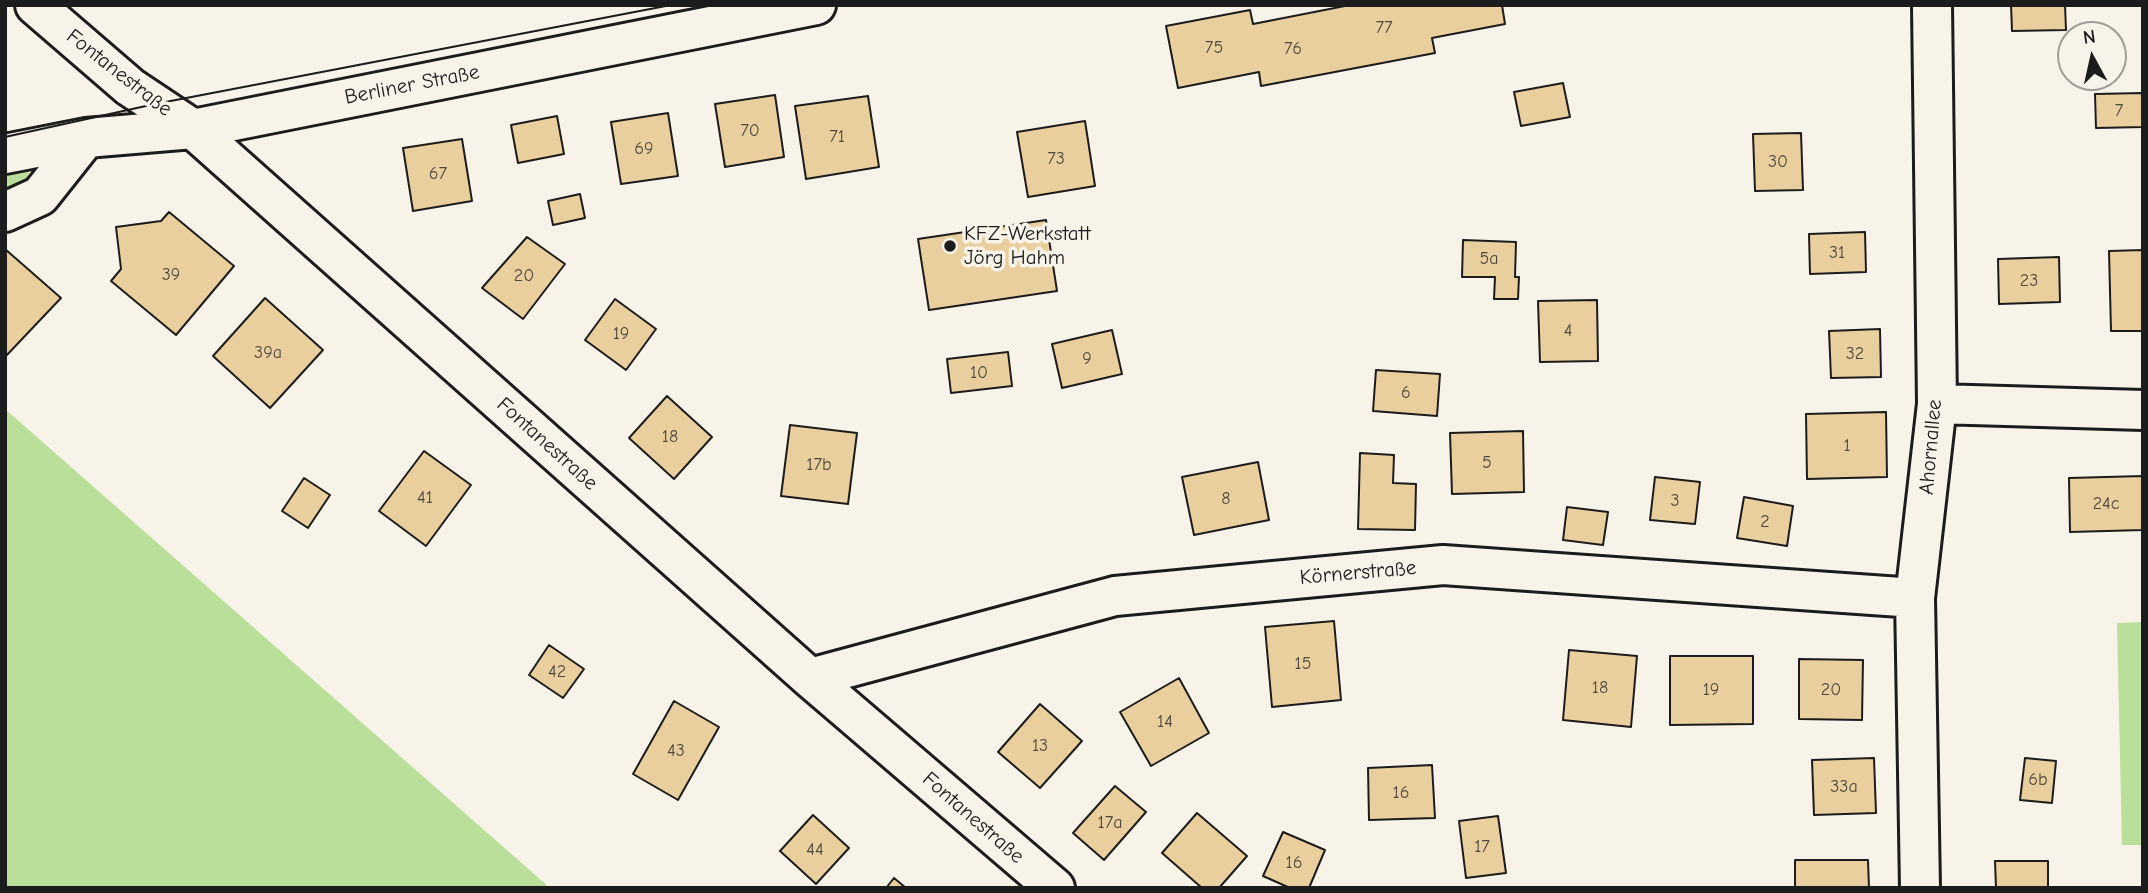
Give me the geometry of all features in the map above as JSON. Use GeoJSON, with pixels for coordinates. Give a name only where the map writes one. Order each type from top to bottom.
{"type":"FeatureCollection","features":[{"type":"Feature","properties":{"kind":"street","name":"Fontanestraße"},"geometry":{"type":"LineString","coordinates":[[35,5],[137,92],[193,129],[810,678],[1055,888]]}},
{"type":"Feature","properties":{"kind":"street","name":"Ahornallee"},"geometry":{"type":"LineString","coordinates":[[1920,888],[1915,598],[1937,404],[1932,5]]}},
{"type":"Feature","properties":{"kind":"street","name":"Berliner Straße"},"geometry":{"type":"LineString","coordinates":[[5,154],[86,138],[193,129],[796,7]]}},
{"type":"Feature","properties":{"kind":"street"},"geometry":{"type":"LineString","coordinates":[[5,212],[40,196],[86,138]]}},
{"type":"Feature","properties":{"kind":"street"},"geometry":{"type":"LineString","coordinates":[[1937,404],[2143,410]]}},
{"type":"Feature","properties":{"kind":"street","name":"Körnerstraße"},"geometry":{"type":"LineString","coordinates":[[810,678],[1115,596],[1443,565],[1915,598]]}},
{"type":"Feature","properties":{"kind":"green space"},"geometry":{"type":"Polygon","coordinates":[[[5,168],[32,168],[23,183],[5,194],[5,168]]]}},
{"type":"Feature","properties":{"kind":"green space"},"geometry":{"type":"Polygon","coordinates":[[[5,409],[550,888],[5,888],[5,409]]]}},
{"type":"Feature","properties":{"kind":"green space"},"geometry":{"type":"Polygon","coordinates":[[[2143,622],[2143,845],[2122,845],[2117,623],[2143,622]]]}},
{"type":"Feature","properties":{"kind":"building"},"geometry":{"type":"Polygon","coordinates":[[[1350,5],[1502,5],[1505,24],[1432,38],[1435,53],[1261,86],[1259,72],[1178,88],[1166,26],[1250,10],[1253,24],[1350,5]]]}},
{"type":"Feature","properties":{"kind":"building"},"geometry":{"type":"Polygon","coordinates":[[[2011,5],[2065,5],[2066,21],[2057,21],[2057,30],[2012,31],[2011,5]]]}},
{"type":"Feature","properties":{"kind":"building"},"geometry":{"type":"Polygon","coordinates":[[[1563,83],[1570,117],[1521,126],[1514,92],[1563,83]]]}},
{"type":"Feature","properties":{"kind":"building"},"geometry":{"type":"Polygon","coordinates":[[[2143,93],[2143,127],[2096,128],[2095,94],[2143,93]]]}},
{"type":"Feature","properties":{"kind":"building"},"geometry":{"type":"Polygon","coordinates":[[[775,95],[784,157],[725,167],[715,104],[775,95]]]}},
{"type":"Feature","properties":{"kind":"building"},"geometry":{"type":"Polygon","coordinates":[[[868,96],[879,167],[806,179],[795,106],[868,96]]]}},
{"type":"Feature","properties":{"kind":"building"},"geometry":{"type":"Polygon","coordinates":[[[668,113],[678,176],[621,184],[611,122],[668,113]]]}},
{"type":"Feature","properties":{"kind":"building"},"geometry":{"type":"Polygon","coordinates":[[[557,116],[564,154],[518,163],[511,125],[557,116]]]}},
{"type":"Feature","properties":{"kind":"building"},"geometry":{"type":"Polygon","coordinates":[[[1085,121],[1095,186],[1028,197],[1017,132],[1085,121]]]}},
{"type":"Feature","properties":{"kind":"building"},"geometry":{"type":"Polygon","coordinates":[[[1801,133],[1803,190],[1755,191],[1753,134],[1801,133]]]}},
{"type":"Feature","properties":{"kind":"building"},"geometry":{"type":"Polygon","coordinates":[[[462,139],[472,201],[413,211],[403,148],[462,139]]]}},
{"type":"Feature","properties":{"kind":"building"},"geometry":{"type":"Polygon","coordinates":[[[580,194],[585,218],[553,225],[548,201],[580,194]]]}},
{"type":"Feature","properties":{"kind":"building"},"geometry":{"type":"Polygon","coordinates":[[[169,212],[234,266],[176,335],[111,281],[121,269],[116,227],[161,221],[169,212]]]}},
{"type":"Feature","properties":{"kind":"building"},"geometry":{"type":"Polygon","coordinates":[[[1046,220],[1057,291],[929,310],[918,239],[1046,220]]]}},
{"type":"Feature","properties":{"kind":"building"},"geometry":{"type":"Polygon","coordinates":[[[1865,232],[1866,272],[1810,274],[1809,234],[1865,232]]]}},
{"type":"Feature","properties":{"kind":"building"},"geometry":{"type":"Polygon","coordinates":[[[527,237],[565,264],[523,319],[482,288],[527,237]]]}},
{"type":"Feature","properties":{"kind":"building"},"geometry":{"type":"Polygon","coordinates":[[[1463,240],[1516,242],[1515,277],[1519,277],[1518,299],[1494,299],[1495,277],[1462,277],[1463,240]]]}},
{"type":"Feature","properties":{"kind":"building"},"geometry":{"type":"Polygon","coordinates":[[[5,249],[61,298],[5,357],[5,249]]]}},
{"type":"Feature","properties":{"kind":"building"},"geometry":{"type":"Polygon","coordinates":[[[2143,250],[2143,331],[2111,331],[2109,251],[2143,250]]]}},
{"type":"Feature","properties":{"kind":"building"},"geometry":{"type":"Polygon","coordinates":[[[2059,257],[2060,302],[1999,304],[1998,259],[2059,257]]]}},
{"type":"Feature","properties":{"kind":"building"},"geometry":{"type":"Polygon","coordinates":[[[265,298],[323,350],[270,408],[213,356],[265,298]]]}},
{"type":"Feature","properties":{"kind":"building"},"geometry":{"type":"Polygon","coordinates":[[[615,299],[656,329],[626,370],[585,340],[615,299]]]}},
{"type":"Feature","properties":{"kind":"building"},"geometry":{"type":"Polygon","coordinates":[[[1597,300],[1598,361],[1540,362],[1538,301],[1597,300]]]}},
{"type":"Feature","properties":{"kind":"building"},"geometry":{"type":"Polygon","coordinates":[[[1880,329],[1881,377],[1831,378],[1829,331],[1880,329]]]}},
{"type":"Feature","properties":{"kind":"building"},"geometry":{"type":"Polygon","coordinates":[[[1112,330],[1122,374],[1062,388],[1052,344],[1112,330]]]}},
{"type":"Feature","properties":{"kind":"building"},"geometry":{"type":"Polygon","coordinates":[[[1008,352],[1012,386],[951,393],[947,359],[1008,352]]]}},
{"type":"Feature","properties":{"kind":"building"},"geometry":{"type":"Polygon","coordinates":[[[1376,370],[1440,374],[1437,416],[1373,411],[1376,370]]]}},
{"type":"Feature","properties":{"kind":"building"},"geometry":{"type":"Polygon","coordinates":[[[667,396],[712,437],[674,479],[629,438],[667,396]]]}},
{"type":"Feature","properties":{"kind":"building"},"geometry":{"type":"Polygon","coordinates":[[[1886,412],[1887,477],[1807,479],[1806,414],[1886,412]]]}},
{"type":"Feature","properties":{"kind":"building"},"geometry":{"type":"Polygon","coordinates":[[[790,425],[857,433],[848,504],[781,496],[790,425]]]}},
{"type":"Feature","properties":{"kind":"building"},"geometry":{"type":"Polygon","coordinates":[[[1523,431],[1524,492],[1452,494],[1450,433],[1523,431]]]}},
{"type":"Feature","properties":{"kind":"building"},"geometry":{"type":"Polygon","coordinates":[[[424,451],[471,485],[426,546],[379,511],[424,451]]]}},
{"type":"Feature","properties":{"kind":"building"},"geometry":{"type":"Polygon","coordinates":[[[1360,453],[1394,455],[1393,483],[1416,484],[1415,530],[1358,529],[1360,453]]]}},
{"type":"Feature","properties":{"kind":"building"},"geometry":{"type":"Polygon","coordinates":[[[1258,462],[1269,520],[1194,535],[1182,477],[1258,462]]]}},
{"type":"Feature","properties":{"kind":"building"},"geometry":{"type":"Polygon","coordinates":[[[2143,476],[2143,530],[2070,532],[2069,478],[2143,476]]]}},
{"type":"Feature","properties":{"kind":"building"},"geometry":{"type":"Polygon","coordinates":[[[1655,477],[1700,482],[1695,524],[1650,520],[1655,477]]]}},
{"type":"Feature","properties":{"kind":"building"},"geometry":{"type":"Polygon","coordinates":[[[304,478],[330,495],[308,528],[282,511],[304,478]]]}},
{"type":"Feature","properties":{"kind":"building"},"geometry":{"type":"Polygon","coordinates":[[[1744,497],[1793,506],[1787,546],[1737,538],[1744,497]]]}},
{"type":"Feature","properties":{"kind":"building"},"geometry":{"type":"Polygon","coordinates":[[[1567,507],[1608,512],[1603,545],[1563,540],[1567,507]]]}},
{"type":"Feature","properties":{"kind":"building"},"geometry":{"type":"Polygon","coordinates":[[[1334,621],[1341,700],[1272,707],[1265,627],[1334,621]]]}},
{"type":"Feature","properties":{"kind":"building"},"geometry":{"type":"Polygon","coordinates":[[[549,645],[584,669],[563,698],[529,675],[549,645]]]}},
{"type":"Feature","properties":{"kind":"building"},"geometry":{"type":"Polygon","coordinates":[[[1569,650],[1637,656],[1631,727],[1563,720],[1569,650]]]}},
{"type":"Feature","properties":{"kind":"building"},"geometry":{"type":"Polygon","coordinates":[[[1670,656],[1753,656],[1753,724],[1670,725],[1670,656]]]}},
{"type":"Feature","properties":{"kind":"building"},"geometry":{"type":"Polygon","coordinates":[[[1799,659],[1863,660],[1862,720],[1799,719],[1799,659]]]}},
{"type":"Feature","properties":{"kind":"building"},"geometry":{"type":"Polygon","coordinates":[[[1179,678],[1209,733],[1151,766],[1120,712],[1179,678]]]}},
{"type":"Feature","properties":{"kind":"building"},"geometry":{"type":"Polygon","coordinates":[[[674,701],[719,727],[678,800],[633,774],[674,701]]]}},
{"type":"Feature","properties":{"kind":"building"},"geometry":{"type":"Polygon","coordinates":[[[1040,704],[1082,741],[1040,788],[998,752],[1040,704]]]}},
{"type":"Feature","properties":{"kind":"building"},"geometry":{"type":"Polygon","coordinates":[[[1874,758],[1876,813],[1814,815],[1812,760],[1874,758]]]}},
{"type":"Feature","properties":{"kind":"building"},"geometry":{"type":"Polygon","coordinates":[[[2025,758],[2056,761],[2052,803],[2020,800],[2025,758]]]}},
{"type":"Feature","properties":{"kind":"building"},"geometry":{"type":"Polygon","coordinates":[[[1432,765],[1435,818],[1369,820],[1368,768],[1432,765]]]}},
{"type":"Feature","properties":{"kind":"building"},"geometry":{"type":"Polygon","coordinates":[[[1115,786],[1146,812],[1104,860],[1073,833],[1115,786]]]}},
{"type":"Feature","properties":{"kind":"building"},"geometry":{"type":"Polygon","coordinates":[[[1197,813],[1247,856],[1219,888],[1202,888],[1162,853],[1197,813]]]}},
{"type":"Feature","properties":{"kind":"building"},"geometry":{"type":"Polygon","coordinates":[[[813,815],[849,848],[816,884],[780,851],[813,815]]]}},
{"type":"Feature","properties":{"kind":"building"},"geometry":{"type":"Polygon","coordinates":[[[1498,816],[1506,873],[1466,878],[1459,821],[1498,816]]]}},
{"type":"Feature","properties":{"kind":"building"},"geometry":{"type":"Polygon","coordinates":[[[1283,832],[1325,850],[1309,888],[1290,888],[1263,876],[1283,832]]]}},
{"type":"Feature","properties":{"kind":"building"},"geometry":{"type":"Polygon","coordinates":[[[1795,860],[1868,860],[1869,888],[1795,888],[1795,860]]]}},
{"type":"Feature","properties":{"kind":"building"},"geometry":{"type":"Polygon","coordinates":[[[1995,861],[2048,861],[2048,888],[1996,888],[1995,861]]]}},
{"type":"Feature","properties":{"kind":"building"},"geometry":{"type":"Polygon","coordinates":[[[894,878],[906,888],[886,888],[894,878]]]}},
{"type":"Feature","properties":{"kind":"tram line"},"geometry":{"type":"LineString","coordinates":[[5,137],[155,104],[671,5]]}},
{"type":"Feature","properties":{"kind":"place","name":"KFZ-Werkstatt Jörg Hahm"},"geometry":{"type":"Point","coordinates":[950,246]}}]}
